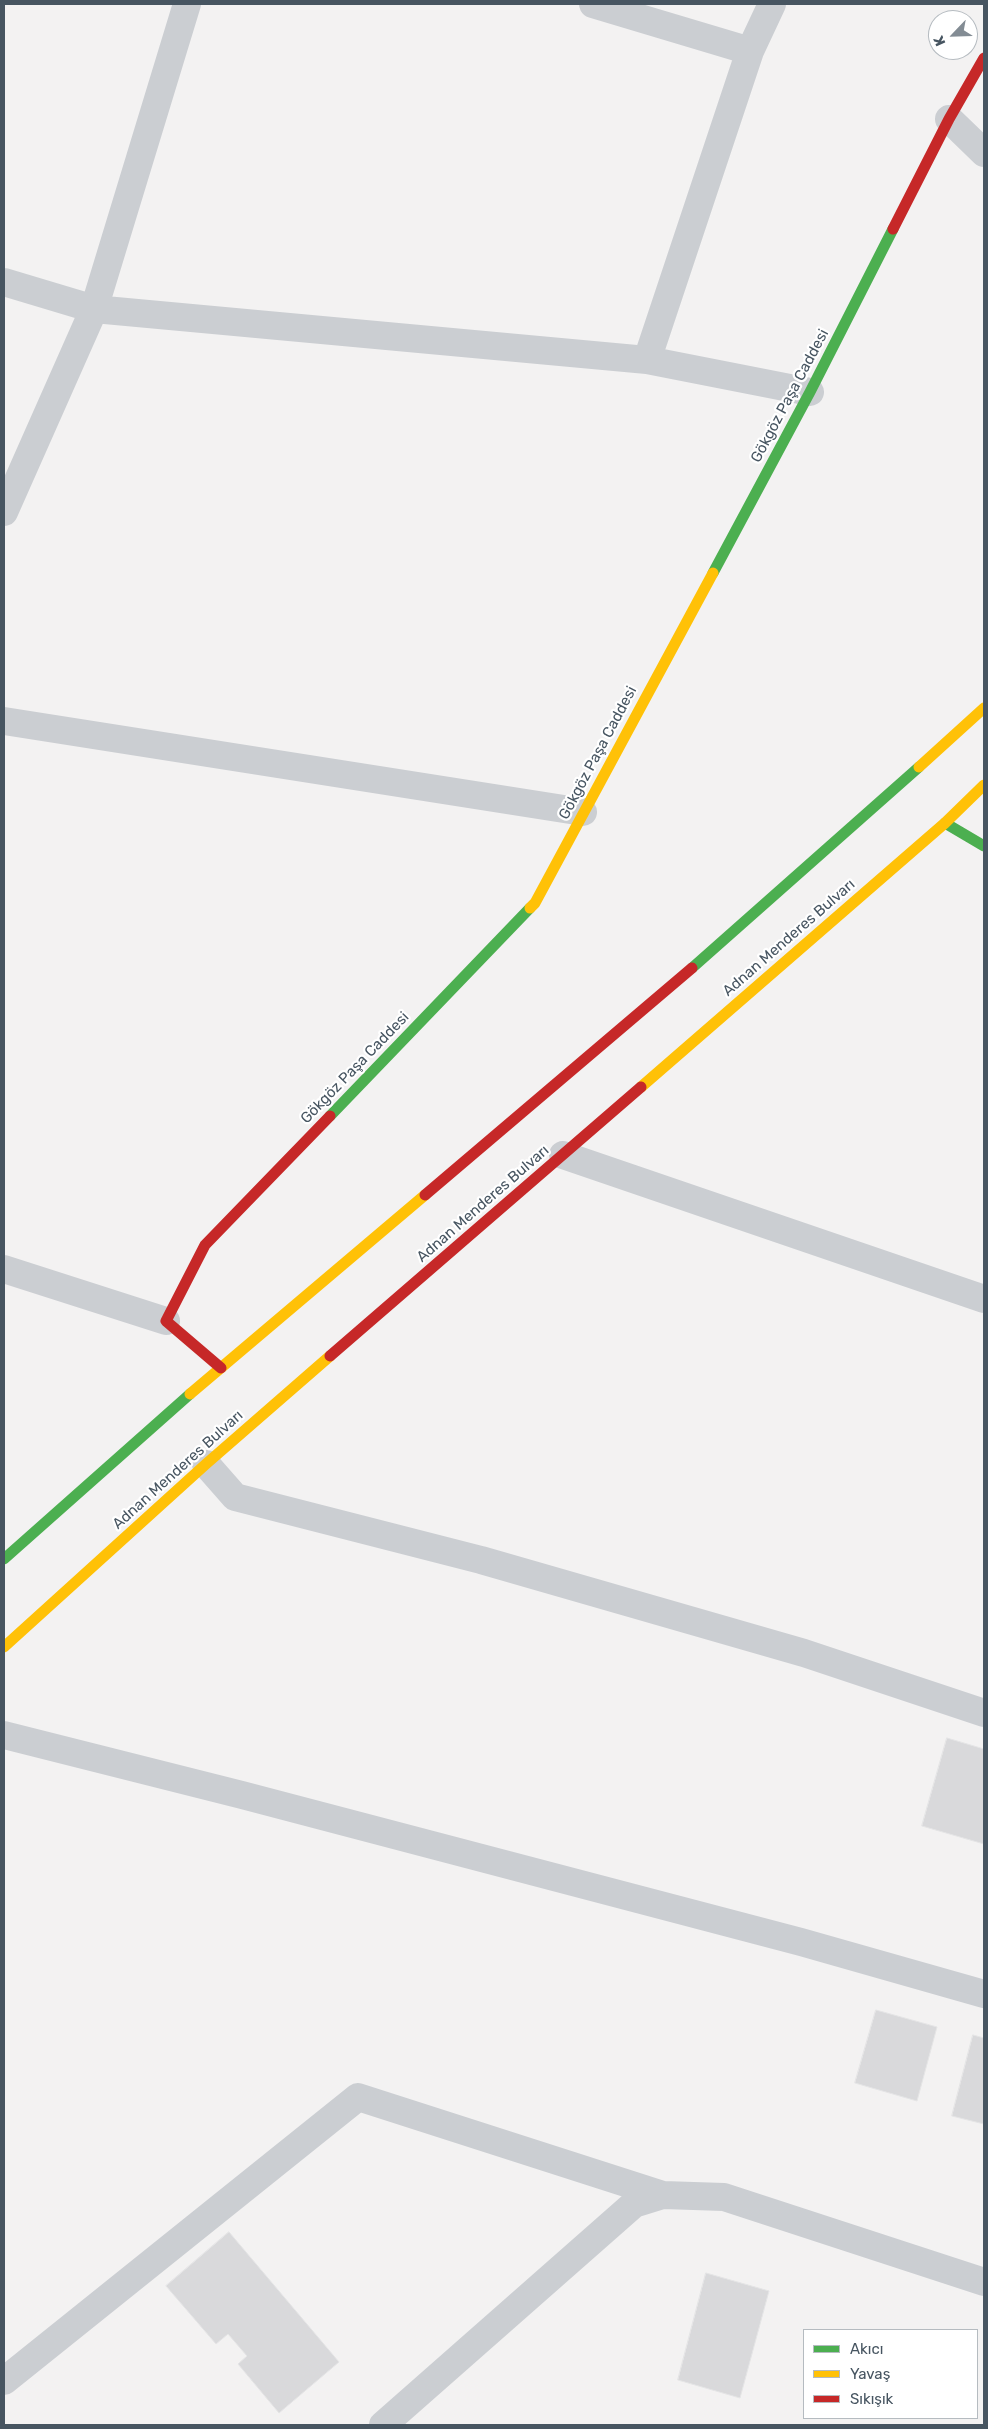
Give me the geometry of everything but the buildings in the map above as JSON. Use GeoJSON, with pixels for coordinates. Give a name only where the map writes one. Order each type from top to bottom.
{"type":"FeatureCollection","features":[{"type":"Feature","properties":{"kind":"main road","name":"Gökgöz Paşa Caddesi"},"geometry":{"type":"LineString","coordinates":[[166,1322],[205,1245],[535,903],[810,392],[949,119],[984,58]]}},
{"type":"Feature","properties":{"kind":"main road"},"geometry":{"type":"LineString","coordinates":[[4,1559],[221,1368],[525,1111],[894,790],[984,708]]}},
{"type":"Feature","properties":{"kind":"main road","name":"Adnan Menderes Bulvarı"},"geometry":{"type":"LineString","coordinates":[[4,1647],[206,1464],[945,823],[984,785]]}},
{"type":"Feature","properties":{"kind":"main road"},"geometry":{"type":"LineString","coordinates":[[945,823],[984,846]]}},
{"type":"Feature","properties":{"kind":"main road"},"geometry":{"type":"LineString","coordinates":[[166,1322],[221,1368]]}},
{"type":"Feature","properties":{"kind":"street"},"geometry":{"type":"LineString","coordinates":[[4,512],[94,309],[187,4]]}},
{"type":"Feature","properties":{"kind":"street"},"geometry":{"type":"LineString","coordinates":[[593,4],[750,51]]}},
{"type":"Feature","properties":{"kind":"street"},"geometry":{"type":"LineString","coordinates":[[647,360],[750,51],[772,4]]}},
{"type":"Feature","properties":{"kind":"street"},"geometry":{"type":"LineString","coordinates":[[949,119],[984,153]]}},
{"type":"Feature","properties":{"kind":"street"},"geometry":{"type":"LineString","coordinates":[[4,282],[94,309],[647,360],[810,392]]}},
{"type":"Feature","properties":{"kind":"street"},"geometry":{"type":"LineString","coordinates":[[4,721],[583,812]]}},
{"type":"Feature","properties":{"kind":"street"},"geometry":{"type":"LineString","coordinates":[[563,1155],[984,1299]]}},
{"type":"Feature","properties":{"kind":"street"},"geometry":{"type":"LineString","coordinates":[[4,1269],[166,1322]]}},
{"type":"Feature","properties":{"kind":"street"},"geometry":{"type":"LineString","coordinates":[[206,1464],[235,1497],[481,1560],[804,1652],[984,1712]]}},
{"type":"Feature","properties":{"kind":"street"},"geometry":{"type":"LineString","coordinates":[[4,1735],[242,1795],[792,1940],[984,1994]]}},
{"type":"Feature","properties":{"kind":"street"},"geometry":{"type":"LineString","coordinates":[[4,2381],[358,2097],[663,2195],[724,2197],[984,2282]]}},
{"type":"Feature","properties":{"kind":"street"},"geometry":{"type":"LineString","coordinates":[[383,2425],[634,2204],[663,2195]]}},
{"type":"Feature","properties":{"kind":"traffic: fast"},"geometry":{"type":"LineString","coordinates":[[713,573],[810,392],[893,229]]}},
{"type":"Feature","properties":{"kind":"traffic: fast"},"geometry":{"type":"LineString","coordinates":[[692,968],[919,767]]}},
{"type":"Feature","properties":{"kind":"traffic: fast"},"geometry":{"type":"LineString","coordinates":[[945,823],[984,846]]}},
{"type":"Feature","properties":{"kind":"traffic: fast"},"geometry":{"type":"LineString","coordinates":[[330,1116],[530,908]]}},
{"type":"Feature","properties":{"kind":"traffic: fast"},"geometry":{"type":"LineString","coordinates":[[4,1559],[190,1394]]}},
{"type":"Feature","properties":{"kind":"traffic: slow"},"geometry":{"type":"LineString","coordinates":[[530,908],[535,903],[713,573]]}},
{"type":"Feature","properties":{"kind":"traffic: slow"},"geometry":{"type":"LineString","coordinates":[[919,767],[984,708]]}},
{"type":"Feature","properties":{"kind":"traffic: slow"},"geometry":{"type":"LineString","coordinates":[[641,1087],[945,823],[984,785]]}},
{"type":"Feature","properties":{"kind":"traffic: slow"},"geometry":{"type":"LineString","coordinates":[[190,1394],[425,1195]]}},
{"type":"Feature","properties":{"kind":"traffic: slow"},"geometry":{"type":"LineString","coordinates":[[4,1647],[206,1464],[330,1356]]}},
{"type":"Feature","properties":{"kind":"traffic: jam"},"geometry":{"type":"LineString","coordinates":[[893,229],[949,119],[984,58]]}},
{"type":"Feature","properties":{"kind":"traffic: jam"},"geometry":{"type":"LineString","coordinates":[[425,1195],[692,968]]}},
{"type":"Feature","properties":{"kind":"traffic: jam"},"geometry":{"type":"LineString","coordinates":[[330,1356],[641,1087]]}},
{"type":"Feature","properties":{"kind":"traffic: jam"},"geometry":{"type":"LineString","coordinates":[[221,1368],[166,1321],[205,1245],[330,1116]]}}]}
